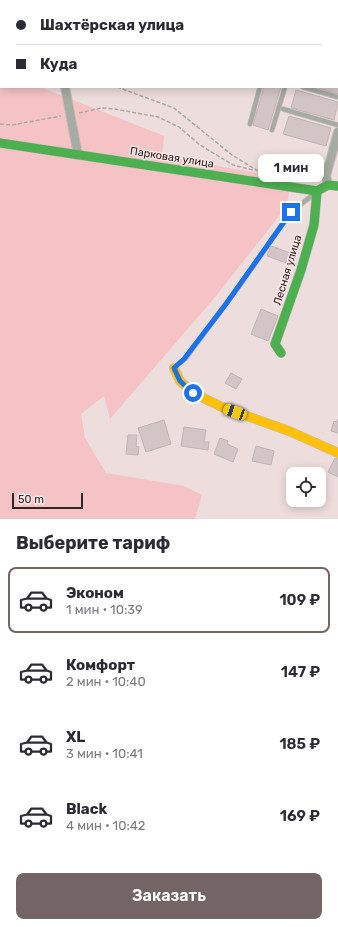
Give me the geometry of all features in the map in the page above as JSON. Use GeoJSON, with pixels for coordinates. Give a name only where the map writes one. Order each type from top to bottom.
{"type":"FeatureCollection","features":[{"type":"Feature","properties":{"kind":"street"},"geometry":{"type":"LineString","coordinates":[[65,88],[69,115],[78,155]]}},
{"type":"Feature","properties":{"kind":"street"},"geometry":{"type":"LineString","coordinates":[[328,185],[326,176],[338,132]]}},
{"type":"Feature","properties":{"kind":"street","name":"Парковая улица"},"geometry":{"type":"LineString","coordinates":[[0,143],[317,192]]}},
{"type":"Feature","properties":{"kind":"street"},"geometry":{"type":"LineString","coordinates":[[317,192],[328,185],[338,186]]}},
{"type":"Feature","properties":{"kind":"street","name":"Лесная улица"},"geometry":{"type":"LineString","coordinates":[[281,353],[275,344],[314,225],[317,192]]}},
{"type":"Feature","properties":{"kind":"street"},"geometry":{"type":"LineString","coordinates":[[174,368],[180,381],[193,393],[222,407],[289,431],[338,453]]}},
{"type":"Feature","properties":{"kind":"lane"},"geometry":{"type":"LineString","coordinates":[[250,124],[260,88]]}},
{"type":"Feature","properties":{"kind":"lane"},"geometry":{"type":"LineString","coordinates":[[272,130],[285,88]]}},
{"type":"Feature","properties":{"kind":"lane"},"geometry":{"type":"LineString","coordinates":[[306,88],[338,97]]}},
{"type":"Feature","properties":{"kind":"lane"},"geometry":{"type":"LineString","coordinates":[[283,109],[338,125]]}},
{"type":"Feature","properties":{"kind":"lane"},"geometry":{"type":"LineString","coordinates":[[174,368],[184,359],[216,318],[291,212],[317,192]]}},
{"type":"Feature","properties":{"kind":"path"},"geometry":{"type":"LineString","coordinates":[[0,124],[12,125],[102,108],[115,109],[158,117],[179,127],[200,145],[233,165],[258,171],[232,155],[174,108],[120,88]]}},
{"type":"Feature","properties":{"kind":"shaded area"},"geometry":{"type":"Polygon","coordinates":[[[0,88],[43,88],[164,136],[162,156],[292,179],[286,207],[216,296],[110,419],[104,396],[81,414],[85,438],[106,473],[184,486],[202,495],[195,519],[0,519],[0,88]]]}},
{"type":"Feature","properties":{"kind":"building"},"geometry":{"type":"Polygon","coordinates":[[[264,88],[281,88],[268,130],[253,125],[264,88]]]}},
{"type":"Feature","properties":{"kind":"building"},"geometry":{"type":"Polygon","coordinates":[[[318,88],[338,88],[338,94],[318,88]]]}},
{"type":"Feature","properties":{"kind":"building"},"geometry":{"type":"Polygon","coordinates":[[[296,90],[338,102],[334,120],[291,108],[296,90]]]}},
{"type":"Feature","properties":{"kind":"building"},"geometry":{"type":"Polygon","coordinates":[[[289,116],[331,128],[326,146],[283,134],[289,116]]]}},
{"type":"Feature","properties":{"kind":"building"},"geometry":{"type":"Polygon","coordinates":[[[271,246],[296,255],[292,265],[267,256],[271,246]]]}},
{"type":"Feature","properties":{"kind":"building"},"geometry":{"type":"Polygon","coordinates":[[[261,309],[278,316],[268,341],[251,334],[261,309]]]}},
{"type":"Feature","properties":{"kind":"building"},"geometry":{"type":"Polygon","coordinates":[[[231,373],[242,379],[236,389],[225,383],[231,373]]]}},
{"type":"Feature","properties":{"kind":"building"},"geometry":{"type":"Polygon","coordinates":[[[338,419],[338,433],[331,431],[334,421],[337,422],[338,419]]]}},
{"type":"Feature","properties":{"kind":"building"},"geometry":{"type":"Polygon","coordinates":[[[164,420],[171,444],[146,452],[138,428],[164,420]]]}},
{"type":"Feature","properties":{"kind":"building"},"geometry":{"type":"Polygon","coordinates":[[[184,427],[206,430],[204,442],[209,442],[208,450],[181,446],[184,427]]]}},
{"type":"Feature","properties":{"kind":"building"},"geometry":{"type":"Polygon","coordinates":[[[128,435],[137,435],[136,446],[139,447],[138,455],[126,454],[128,435]]]}},
{"type":"Feature","properties":{"kind":"building"},"geometry":{"type":"Polygon","coordinates":[[[220,438],[228,441],[227,444],[238,449],[233,462],[214,454],[220,438]]]}},
{"type":"Feature","properties":{"kind":"building"},"geometry":{"type":"Polygon","coordinates":[[[256,446],[274,451],[271,465],[252,461],[256,446]]]}},
{"type":"Feature","properties":{"kind":"building"},"geometry":{"type":"Polygon","coordinates":[[[335,458],[338,459],[338,477],[328,472],[335,458]]]}},
{"type":"Feature","properties":{"kind":"traffic: fast"},"geometry":{"type":"LineString","coordinates":[[0,143],[317,191],[328,185],[338,186]]}},
{"type":"Feature","properties":{"kind":"traffic: fast"},"geometry":{"type":"LineString","coordinates":[[281,353],[275,344],[301,270],[314,225],[317,191]]}},
{"type":"Feature","properties":{"kind":"traffic: slow"},"geometry":{"type":"LineString","coordinates":[[174,368],[180,381],[193,393],[222,407],[289,431],[338,453]]}},
{"type":"Feature","properties":{"kind":"route"},"geometry":{"type":"LineString","coordinates":[[193,393],[180,381],[174,368],[184,359],[226,304],[291,212]]}}]}
